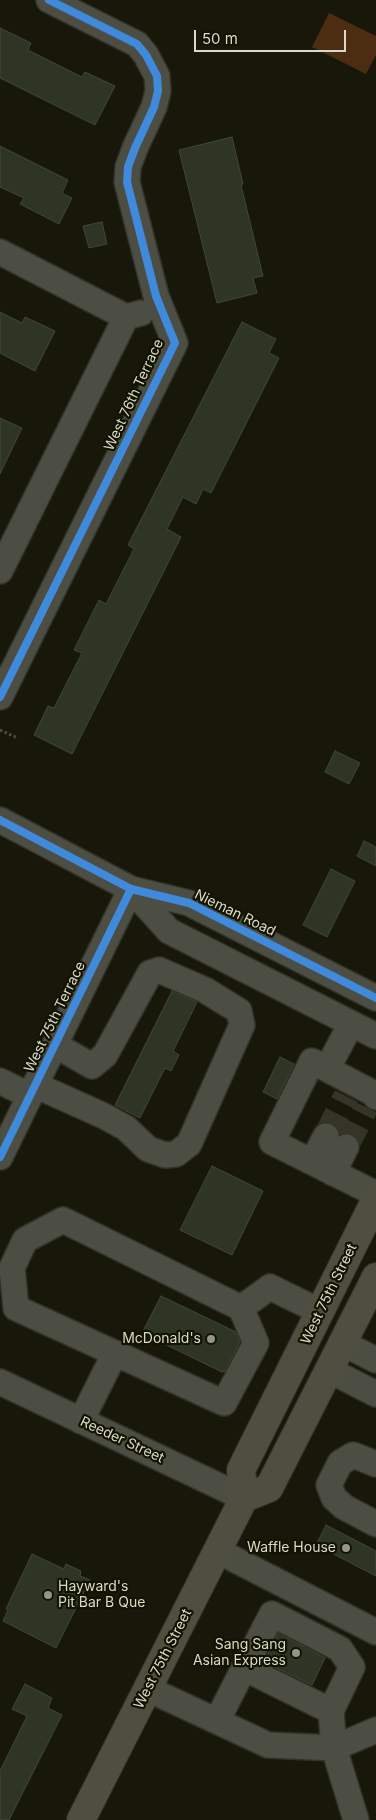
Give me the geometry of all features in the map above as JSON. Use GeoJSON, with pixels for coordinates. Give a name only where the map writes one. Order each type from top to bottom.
{"type":"FeatureCollection","features":[{"type":"Feature","properties":{"kind":"main road","name":"West 75th Street"},"geometry":{"type":"LineString","coordinates":[[81,1820],[244,1498],[241,1470],[376,1199]]}},
{"type":"Feature","properties":{"kind":"main road"},"geometry":{"type":"LineString","coordinates":[[244,1498],[269,1488],[376,1277]]}},
{"type":"Feature","properties":{"kind":"street","name":"West 76th Terrace"},"geometry":{"type":"LineString","coordinates":[[0,697],[175,343],[156,296],[128,182],[128,167],[154,107],[158,91],[157,76],[146,55],[137,44],[49,0]]}},
{"type":"Feature","properties":{"kind":"street"},"geometry":{"type":"LineString","coordinates":[[0,252],[126,318]]}},
{"type":"Feature","properties":{"kind":"street"},"geometry":{"type":"LineString","coordinates":[[0,571],[126,318],[160,306]]}},
{"type":"Feature","properties":{"kind":"street","name":"Nieman Road"},"geometry":{"type":"LineString","coordinates":[[0,820],[131,889],[189,903],[376,998]]}},
{"type":"Feature","properties":{"kind":"street","name":"Nieman Road"},"geometry":{"type":"LineString","coordinates":[[131,889],[169,931],[376,1036]]}},
{"type":"Feature","properties":{"kind":"street","name":"West 75th Terrace"},"geometry":{"type":"LineString","coordinates":[[0,1157],[131,889]]}},
{"type":"Feature","properties":{"kind":"street"},"geometry":{"type":"LineString","coordinates":[[0,1081],[104,1116],[126,1128],[148,1150],[165,1155],[176,1154],[189,1144],[242,1026],[239,1011],[206,990],[159,970],[150,972],[105,1055],[92,1066],[55,1045]]}},
{"type":"Feature","properties":{"kind":"street"},"geometry":{"type":"LineString","coordinates":[[327,1069],[351,1024]]}},
{"type":"Feature","properties":{"kind":"street"},"geometry":{"type":"LineString","coordinates":[[363,1095],[327,1069],[312,1061],[272,1142],[376,1194]]}},
{"type":"Feature","properties":{"kind":"street"},"geometry":{"type":"LineString","coordinates":[[322,1167],[336,1141]]}},
{"type":"Feature","properties":{"kind":"street"},"geometry":{"type":"LineString","coordinates":[[63,1220],[241,1308],[256,1343],[224,1403],[16,1308],[12,1268],[25,1240],[63,1220]]}},
{"type":"Feature","properties":{"kind":"street"},"geometry":{"type":"LineString","coordinates":[[241,1308],[270,1287],[320,1312]]}},
{"type":"Feature","properties":{"kind":"street"},"geometry":{"type":"LineString","coordinates":[[342,1343],[376,1360]]}},
{"type":"Feature","properties":{"kind":"street"},"geometry":{"type":"LineString","coordinates":[[80,1421],[115,1353]]}},
{"type":"Feature","properties":{"kind":"street"},"geometry":{"type":"LineString","coordinates":[[328,1370],[376,1394]]}},
{"type":"Feature","properties":{"kind":"street","name":"Reeder Street"},"geometry":{"type":"LineString","coordinates":[[0,1382],[244,1498]]}},
{"type":"Feature","properties":{"kind":"street"},"geometry":{"type":"LineString","coordinates":[[376,1464],[353,1455],[340,1463],[329,1485],[334,1498],[344,1507],[376,1524]]}},
{"type":"Feature","properties":{"kind":"street"},"geometry":{"type":"LineString","coordinates":[[218,1551],[376,1632]]}},
{"type":"Feature","properties":{"kind":"street"},"geometry":{"type":"LineString","coordinates":[[217,1721],[272,1614],[340,1649],[352,1667],[331,1711],[334,1748],[356,1820]]}},
{"type":"Feature","properties":{"kind":"street"},"geometry":{"type":"LineString","coordinates":[[244,1668],[331,1711]]}},
{"type":"Feature","properties":{"kind":"street"},"geometry":{"type":"LineString","coordinates":[[148,1689],[268,1745],[334,1748],[376,1730]]}},
{"type":"Feature","properties":{"kind":"path"},"geometry":{"type":"LineString","coordinates":[[0,730],[18,738]]}},
{"type":"Feature","properties":{"kind":"shaded area"},"geometry":{"type":"Polygon","coordinates":[[[329,13],[376,36],[376,55],[366,74],[312,47],[329,13]]]}},
{"type":"Feature","properties":{"kind":"building"},"geometry":{"type":"Polygon","coordinates":[[[0,28],[31,43],[28,50],[82,77],[85,72],[115,86],[95,125],[0,78],[0,28]]]}},
{"type":"Feature","properties":{"kind":"building"},"geometry":{"type":"Polygon","coordinates":[[[232,137],[243,184],[241,185],[263,276],[253,278],[257,293],[217,303],[179,150],[232,137]]]}},
{"type":"Feature","properties":{"kind":"building"},"geometry":{"type":"Polygon","coordinates":[[[0,146],[68,180],[62,193],[72,198],[59,224],[20,204],[24,198],[0,187],[0,146]]]}},
{"type":"Feature","properties":{"kind":"building"},"geometry":{"type":"Polygon","coordinates":[[[102,222],[107,244],[89,248],[83,226],[102,222]]]}},
{"type":"Feature","properties":{"kind":"building"},"geometry":{"type":"Polygon","coordinates":[[[0,312],[22,323],[25,317],[55,331],[35,371],[0,353],[0,312]]]}},
{"type":"Feature","properties":{"kind":"building"},"geometry":{"type":"Polygon","coordinates":[[[242,322],[276,339],[269,353],[279,358],[211,493],[203,489],[196,504],[183,497],[167,529],[181,537],[72,754],[34,735],[48,706],[54,708],[82,653],[74,650],[99,600],[106,604],[134,549],[128,545],[242,322]]]}},
{"type":"Feature","properties":{"kind":"building"},"geometry":{"type":"Polygon","coordinates":[[[0,418],[22,428],[0,474],[0,418]]]}},
{"type":"Feature","properties":{"kind":"building"},"geometry":{"type":"Polygon","coordinates":[[[335,751],[360,763],[349,784],[325,772],[335,751]]]}},
{"type":"Feature","properties":{"kind":"building"},"geometry":{"type":"Polygon","coordinates":[[[364,841],[376,847],[376,866],[357,856],[364,841]]]}},
{"type":"Feature","properties":{"kind":"building"},"geometry":{"type":"Polygon","coordinates":[[[331,869],[355,881],[327,937],[303,925],[331,869]]]}},
{"type":"Feature","properties":{"kind":"building"},"geometry":{"type":"Polygon","coordinates":[[[172,991],[197,1002],[173,1051],[179,1055],[171,1071],[165,1068],[140,1118],[115,1105],[172,991]]]}},
{"type":"Feature","properties":{"kind":"building"},"geometry":{"type":"Polygon","coordinates":[[[280,1057],[294,1064],[277,1099],[263,1092],[280,1057]]]}},
{"type":"Feature","properties":{"kind":"building"},"geometry":{"type":"Polygon","coordinates":[[[212,1166],[263,1191],[232,1255],[180,1230],[212,1166]]]}},
{"type":"Feature","properties":{"kind":"building"},"geometry":{"type":"Polygon","coordinates":[[[161,1296],[236,1332],[240,1342],[225,1371],[222,1372],[142,1333],[161,1296]]]}},
{"type":"Feature","properties":{"kind":"building","name":"Waffle House"},"geometry":{"type":"Polygon","coordinates":[[[326,1525],[376,1551],[376,1576],[316,1545],[326,1525]]]}},
{"type":"Feature","properties":{"kind":"building","name":"Hayward's Pit Bar B Que"},"geometry":{"type":"Polygon","coordinates":[[[32,1554],[64,1569],[66,1564],[81,1571],[80,1576],[90,1580],[56,1648],[3,1621],[8,1610],[6,1609],[32,1554]]]}},
{"type":"Feature","properties":{"kind":"building","name":"Sang Sang Asian Express"},"geometry":{"type":"Polygon","coordinates":[[[278,1633],[325,1658],[312,1685],[264,1662],[278,1633]]]}},
{"type":"Feature","properties":{"kind":"building"},"geometry":{"type":"Polygon","coordinates":[[[25,1684],[52,1698],[48,1708],[62,1715],[9,1820],[0,1820],[0,1771],[27,1716],[12,1709],[25,1684]]]}},
{"type":"Feature","properties":{"kind":"tunnel"},"geometry":{"type":"LineString","coordinates":[[326,1136],[346,1096]]}},
{"type":"Feature","properties":{"kind":"tunnel"},"geometry":{"type":"LineString","coordinates":[[346,1147],[366,1107]]}},
{"type":"Feature","properties":{"kind":"cycle path"},"geometry":{"type":"LineString","coordinates":[[0,697],[175,343],[156,296],[127,182],[128,167],[154,107],[158,91],[157,76],[146,55],[137,44],[49,0]]}},
{"type":"Feature","properties":{"kind":"cycle path"},"geometry":{"type":"LineString","coordinates":[[0,820],[131,889],[189,903],[376,998]]}},
{"type":"Feature","properties":{"kind":"cycle path"},"geometry":{"type":"LineString","coordinates":[[0,1157],[131,889]]}},
{"type":"Feature","properties":{"kind":"place","name":"McDonald's"},"geometry":{"type":"Point","coordinates":[211,1339]}},
{"type":"Feature","properties":{"kind":"place","name":"Waffle House"},"geometry":{"type":"Point","coordinates":[346,1548]}},
{"type":"Feature","properties":{"kind":"place","name":"Hayward's Pit Bar B Que"},"geometry":{"type":"Point","coordinates":[48,1595]}},
{"type":"Feature","properties":{"kind":"place","name":"Sang Sang Asian Express"},"geometry":{"type":"Point","coordinates":[296,1653]}}]}
